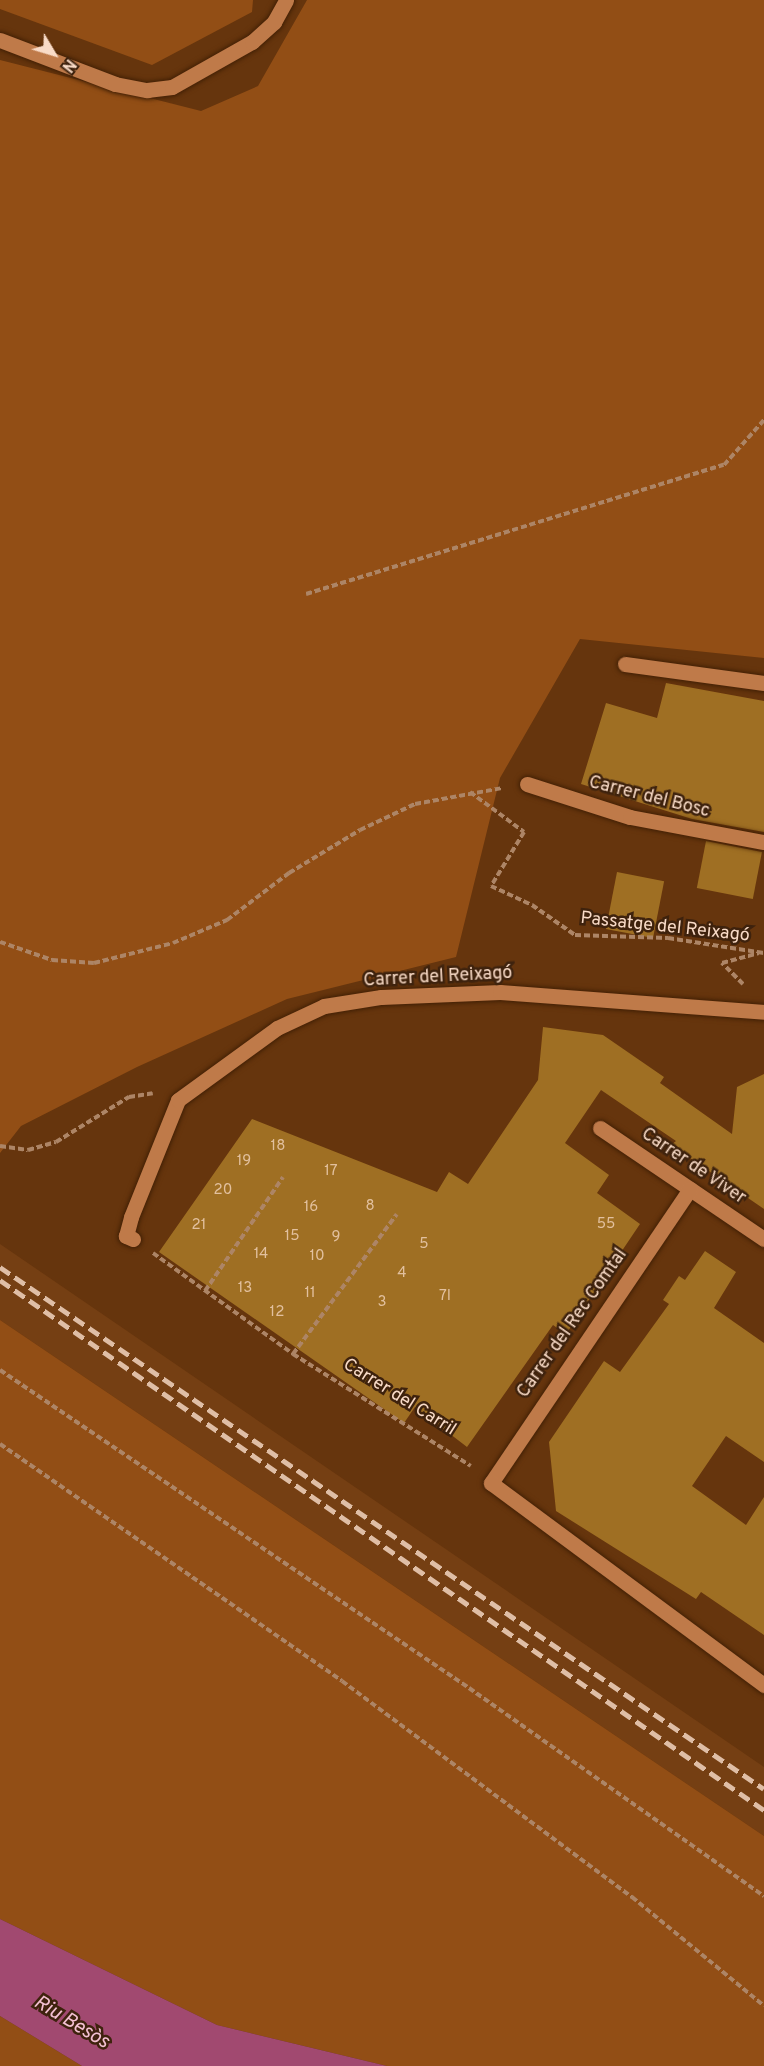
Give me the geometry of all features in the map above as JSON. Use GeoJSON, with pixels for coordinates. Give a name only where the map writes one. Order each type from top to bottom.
{"type":"FeatureCollection","features":[{"type":"Feature","properties":{"kind":"street"},"geometry":{"type":"LineString","coordinates":[[0,40],[115,84],[147,90],[172,87],[252,42],[274,22],[286,0]]}},
{"type":"Feature","properties":{"kind":"street"},"geometry":{"type":"LineString","coordinates":[[625,664],[764,683]]}},
{"type":"Feature","properties":{"kind":"street","name":"Carrer del Bosc"},"geometry":{"type":"LineString","coordinates":[[527,784],[630,817],[764,842]]}},
{"type":"Feature","properties":{"kind":"street","name":"Carrer del Reixagó"},"geometry":{"type":"LineString","coordinates":[[133,1239],[126,1236],[130,1217],[178,1100],[277,1028],[324,1006],[381,997],[500,992],[764,1012]]}},
{"type":"Feature","properties":{"kind":"street","name":"Carrer de Viver"},"geometry":{"type":"LineString","coordinates":[[600,1128],[764,1239]]}},
{"type":"Feature","properties":{"kind":"street","name":"Carrer del Rec Comtal"},"geometry":{"type":"LineString","coordinates":[[490,1483],[690,1189]]}},
{"type":"Feature","properties":{"kind":"street"},"geometry":{"type":"LineString","coordinates":[[490,1483],[764,1685]]}},
{"type":"Feature","properties":{"kind":"path"},"geometry":{"type":"LineString","coordinates":[[306,594],[724,465],[764,420]]}},
{"type":"Feature","properties":{"kind":"path"},"geometry":{"type":"LineString","coordinates":[[0,942],[52,960],[94,963],[173,943],[227,920],[289,873],[360,830],[415,804],[470,792],[527,784]]}},
{"type":"Feature","properties":{"kind":"path","name":"Passatge del Reixagó"},"geometry":{"type":"LineString","coordinates":[[470,792],[524,832],[491,886],[532,905],[575,935],[668,938],[762,952]]}},
{"type":"Feature","properties":{"kind":"path"},"geometry":{"type":"LineString","coordinates":[[752,992],[722,963],[762,952]]}},
{"type":"Feature","properties":{"kind":"path"},"geometry":{"type":"LineString","coordinates":[[0,1146],[28,1150],[56,1142],[129,1097],[156,1092]]}},
{"type":"Feature","properties":{"kind":"path"},"geometry":{"type":"LineString","coordinates":[[205,1291],[283,1177]]}},
{"type":"Feature","properties":{"kind":"path"},"geometry":{"type":"LineString","coordinates":[[293,1354],[397,1214]]}},
{"type":"Feature","properties":{"kind":"path","name":"Carrer del Carril"},"geometry":{"type":"LineString","coordinates":[[133,1239],[293,1354],[471,1466],[490,1483]]}},
{"type":"Feature","properties":{"kind":"path"},"geometry":{"type":"LineString","coordinates":[[0,1370],[469,1688],[764,1896]]}},
{"type":"Feature","properties":{"kind":"path"},"geometry":{"type":"LineString","coordinates":[[0,1444],[342,1681],[632,1897],[764,2006]]}},
{"type":"Feature","properties":{"kind":"shaded area"},"geometry":{"type":"Polygon","coordinates":[[[0,0],[253,0],[252,12],[152,65],[0,9],[0,0]]]}},
{"type":"Feature","properties":{"kind":"shaded area"},"geometry":{"type":"Polygon","coordinates":[[[307,0],[764,0],[764,658],[580,639],[500,778],[456,957],[287,999],[137,1067],[21,1126],[0,1153],[0,60],[201,111],[258,86],[307,0]]]}},
{"type":"Feature","properties":{"kind":"shaded area"},"geometry":{"type":"Polygon","coordinates":[[[0,1244],[764,1767],[764,1836],[0,1320],[0,1244]]]}},
{"type":"Feature","properties":{"kind":"shaded area"},"geometry":{"type":"Polygon","coordinates":[[[0,1320],[764,1836],[764,2066],[387,2066],[217,2025],[0,1919],[0,1320]]]}},
{"type":"Feature","properties":{"kind":"shaded area"},"geometry":{"type":"Polygon","coordinates":[[[0,2016],[82,2066],[0,2066],[0,2016]]]}},
{"type":"Feature","properties":{"kind":"water","name":"Riu Besòs"},"geometry":{"type":"Polygon","coordinates":[[[0,1919],[217,2025],[387,2066],[82,2066],[0,2016],[0,1919]]]}},
{"type":"Feature","properties":{"kind":"building"},"geometry":{"type":"Polygon","coordinates":[[[666,683],[764,701],[764,832],[692,819],[581,784],[606,703],[657,718],[666,683]]]}},
{"type":"Feature","properties":{"kind":"building"},"geometry":{"type":"Polygon","coordinates":[[[706,841],[762,852],[753,899],[697,888],[706,841]]]}},
{"type":"Feature","properties":{"kind":"building"},"geometry":{"type":"Polygon","coordinates":[[[617,872],[664,881],[653,938],[606,929],[617,872]]]}},
{"type":"Feature","properties":{"kind":"building"},"geometry":{"type":"Polygon","coordinates":[[[543,1027],[603,1035],[664,1077],[660,1083],[732,1134],[737,1087],[764,1074],[764,1209],[671,1145],[676,1141],[601,1090],[565,1143],[609,1175],[597,1193],[640,1224],[566,1334],[553,1325],[467,1447],[415,1407],[404,1423],[159,1252],[252,1119],[437,1192],[449,1172],[468,1184],[538,1080],[543,1027]]]}},
{"type":"Feature","properties":{"kind":"building"},"geometry":{"type":"Polygon","coordinates":[[[705,1251],[736,1272],[714,1308],[764,1343],[764,1462],[726,1436],[692,1486],[746,1525],[764,1497],[764,1635],[701,1592],[696,1599],[556,1511],[549,1442],[604,1361],[620,1372],[669,1304],[663,1300],[679,1276],[685,1280],[705,1251]]]}},
{"type":"Feature","properties":{"kind":"railway"},"geometry":{"type":"LineString","coordinates":[[0,1267],[764,1789]]}},
{"type":"Feature","properties":{"kind":"railway"},"geometry":{"type":"LineString","coordinates":[[0,1280],[764,1810]]}}]}
